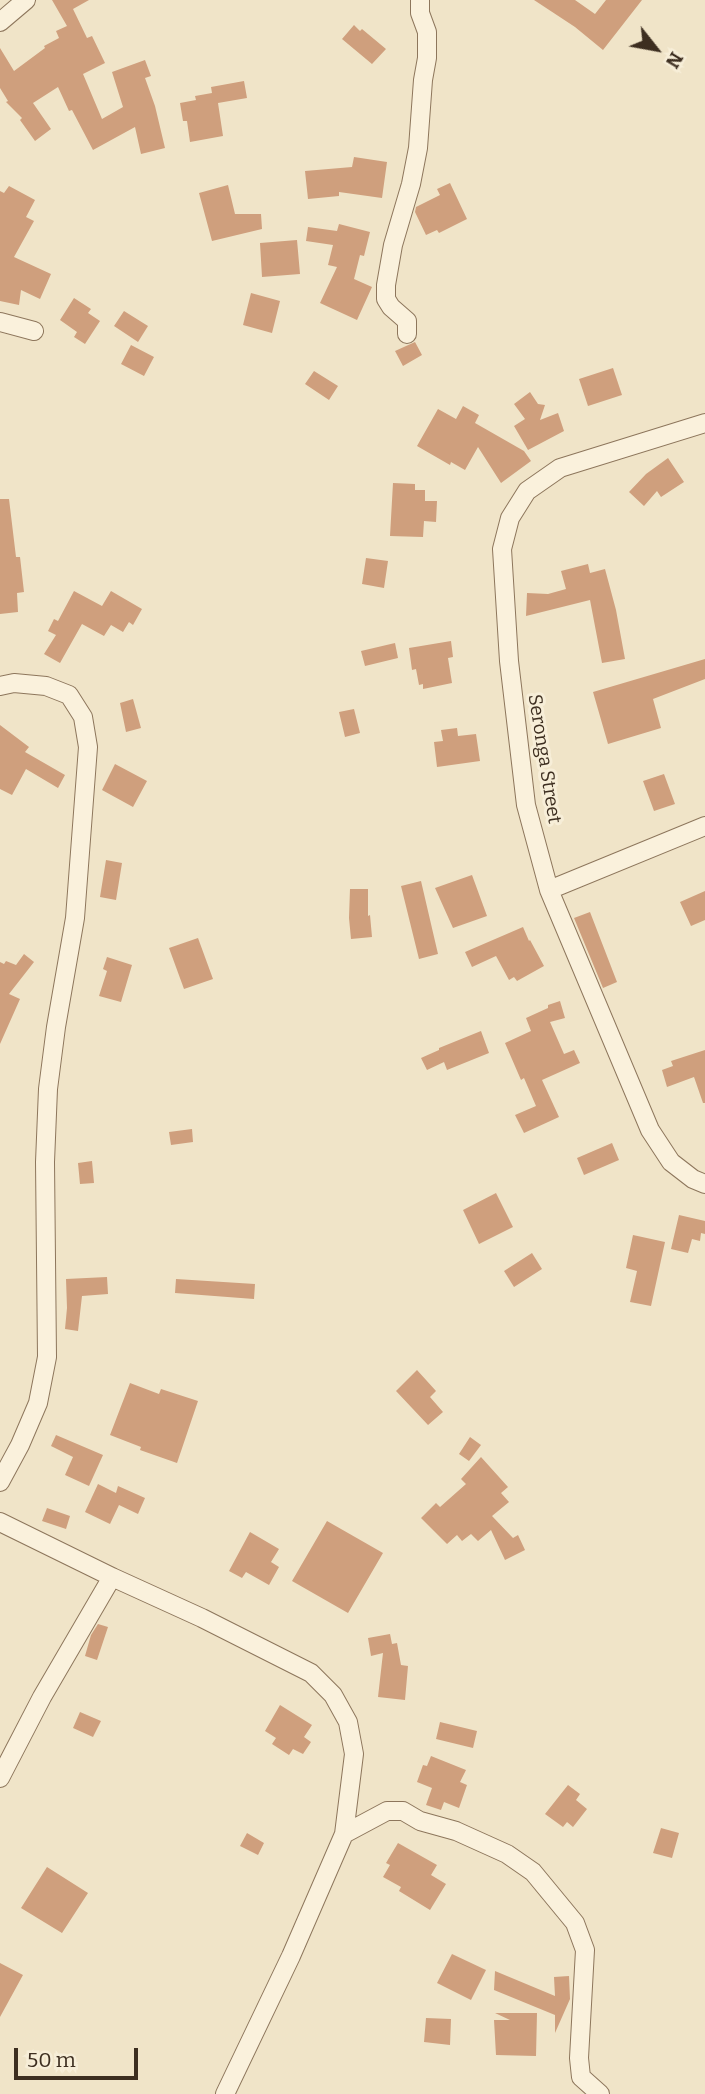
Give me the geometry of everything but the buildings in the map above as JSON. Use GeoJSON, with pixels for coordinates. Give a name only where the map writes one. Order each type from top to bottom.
{"type":"FeatureCollection","features":[{"type":"Feature","properties":{"kind":"street"},"geometry":{"type":"LineString","coordinates":[[0,22],[26,0]]}},
{"type":"Feature","properties":{"kind":"street"},"geometry":{"type":"LineString","coordinates":[[407,334],[407,321],[391,307],[386,299],[386,292],[393,245],[411,184],[419,139],[427,58],[427,32],[420,0]]}},
{"type":"Feature","properties":{"kind":"street"},"geometry":{"type":"LineString","coordinates":[[0,322],[34,331]]}},
{"type":"Feature","properties":{"kind":"street","name":"Seronga Street"},"geometry":{"type":"LineString","coordinates":[[705,424],[561,468],[527,491],[510,517],[502,549],[509,661],[526,805],[549,890],[650,1130],[671,1162],[693,1180],[705,1184]]}},
{"type":"Feature","properties":{"kind":"street"},"geometry":{"type":"LineString","coordinates":[[0,686],[14,683],[46,686],[69,695],[83,717],[88,747],[75,918],[48,1089],[45,1162],[47,1357],[38,1403],[0,1482]]}},
{"type":"Feature","properties":{"kind":"street"},"geometry":{"type":"LineString","coordinates":[[549,890],[705,826]]}},
{"type":"Feature","properties":{"kind":"street"},"geometry":{"type":"LineString","coordinates":[[0,1522],[311,1673],[333,1695],[348,1722],[354,1754],[344,1834],[291,1956],[225,2094]]}},
{"type":"Feature","properties":{"kind":"street"},"geometry":{"type":"LineString","coordinates":[[0,1778],[42,1697],[112,1577]]}},
{"type":"Feature","properties":{"kind":"street"},"geometry":{"type":"LineString","coordinates":[[344,1834],[387,1811],[403,1811],[420,1821],[456,1831],[497,1849],[533,1872],[575,1923],[585,1950],[581,2077],[600,2094]]}}]}
